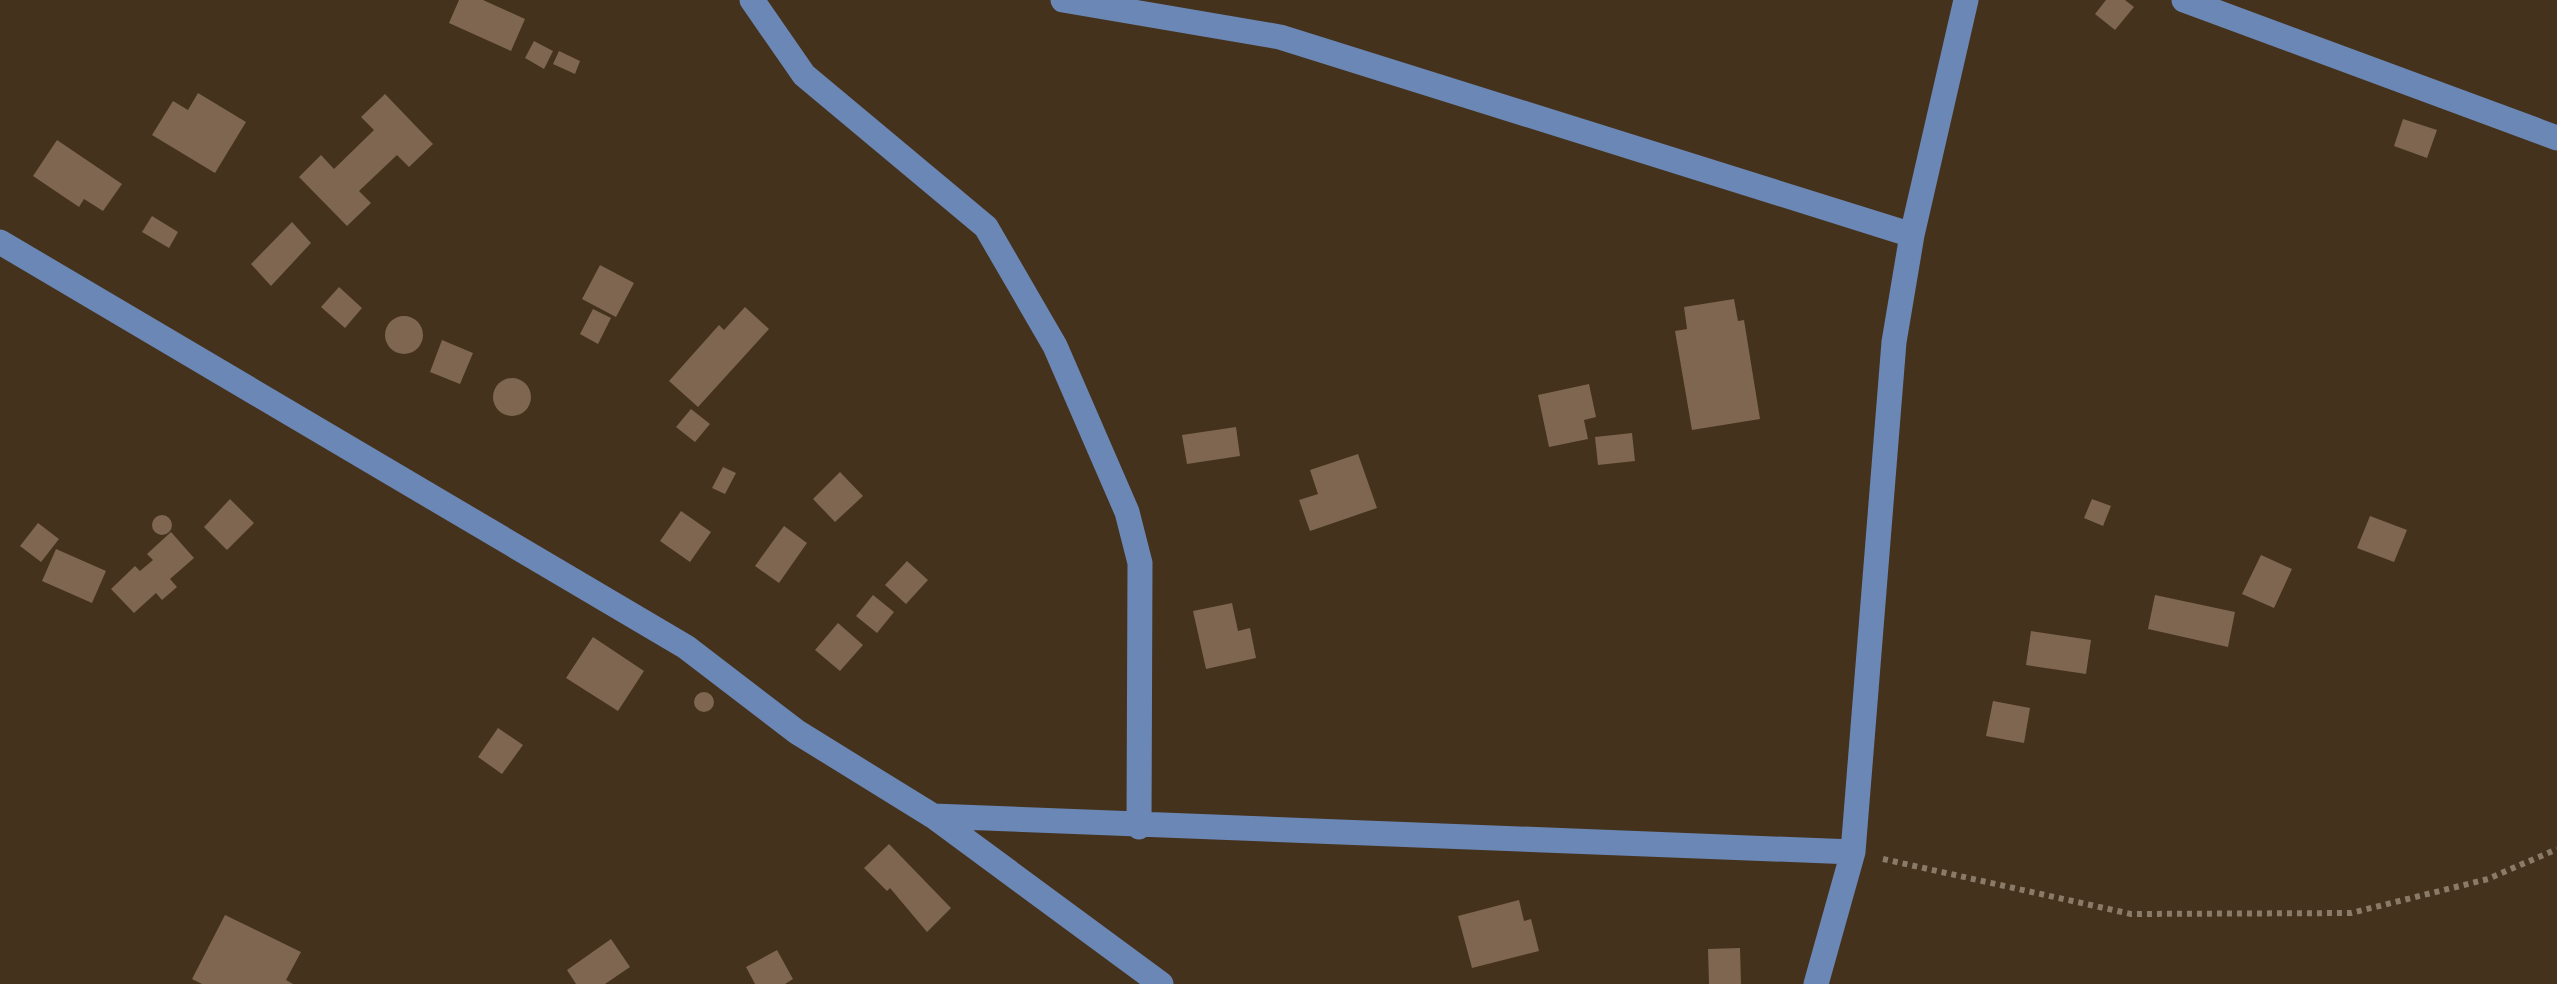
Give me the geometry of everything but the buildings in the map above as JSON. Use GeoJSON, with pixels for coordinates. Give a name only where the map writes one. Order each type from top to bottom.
{"type":"FeatureCollection","features":[{"type":"Feature","properties":{"kind":"street"},"geometry":{"type":"LineString","coordinates":[[752,0],[804,74],[986,227],[1055,346],[1127,512],[1140,563],[1139,827]]}},
{"type":"Feature","properties":{"kind":"street"},"geometry":{"type":"LineString","coordinates":[[1063,0],[1280,37],[1912,236]]}},
{"type":"Feature","properties":{"kind":"street"},"geometry":{"type":"LineString","coordinates":[[1816,984],[1853,852],[1894,342],[1912,236],[1966,0]]}},
{"type":"Feature","properties":{"kind":"street"},"geometry":{"type":"LineString","coordinates":[[2184,0],[2557,138]]}},
{"type":"Feature","properties":{"kind":"street"},"geometry":{"type":"LineString","coordinates":[[0,242],[686,647],[798,732],[933,816],[1162,984]]}},
{"type":"Feature","properties":{"kind":"street"},"geometry":{"type":"LineString","coordinates":[[933,816],[1853,852]]}},
{"type":"Feature","properties":{"kind":"path"},"geometry":{"type":"LineString","coordinates":[[1853,852],[2131,914],[2351,913],[2488,879],[2557,849]]}}]}
